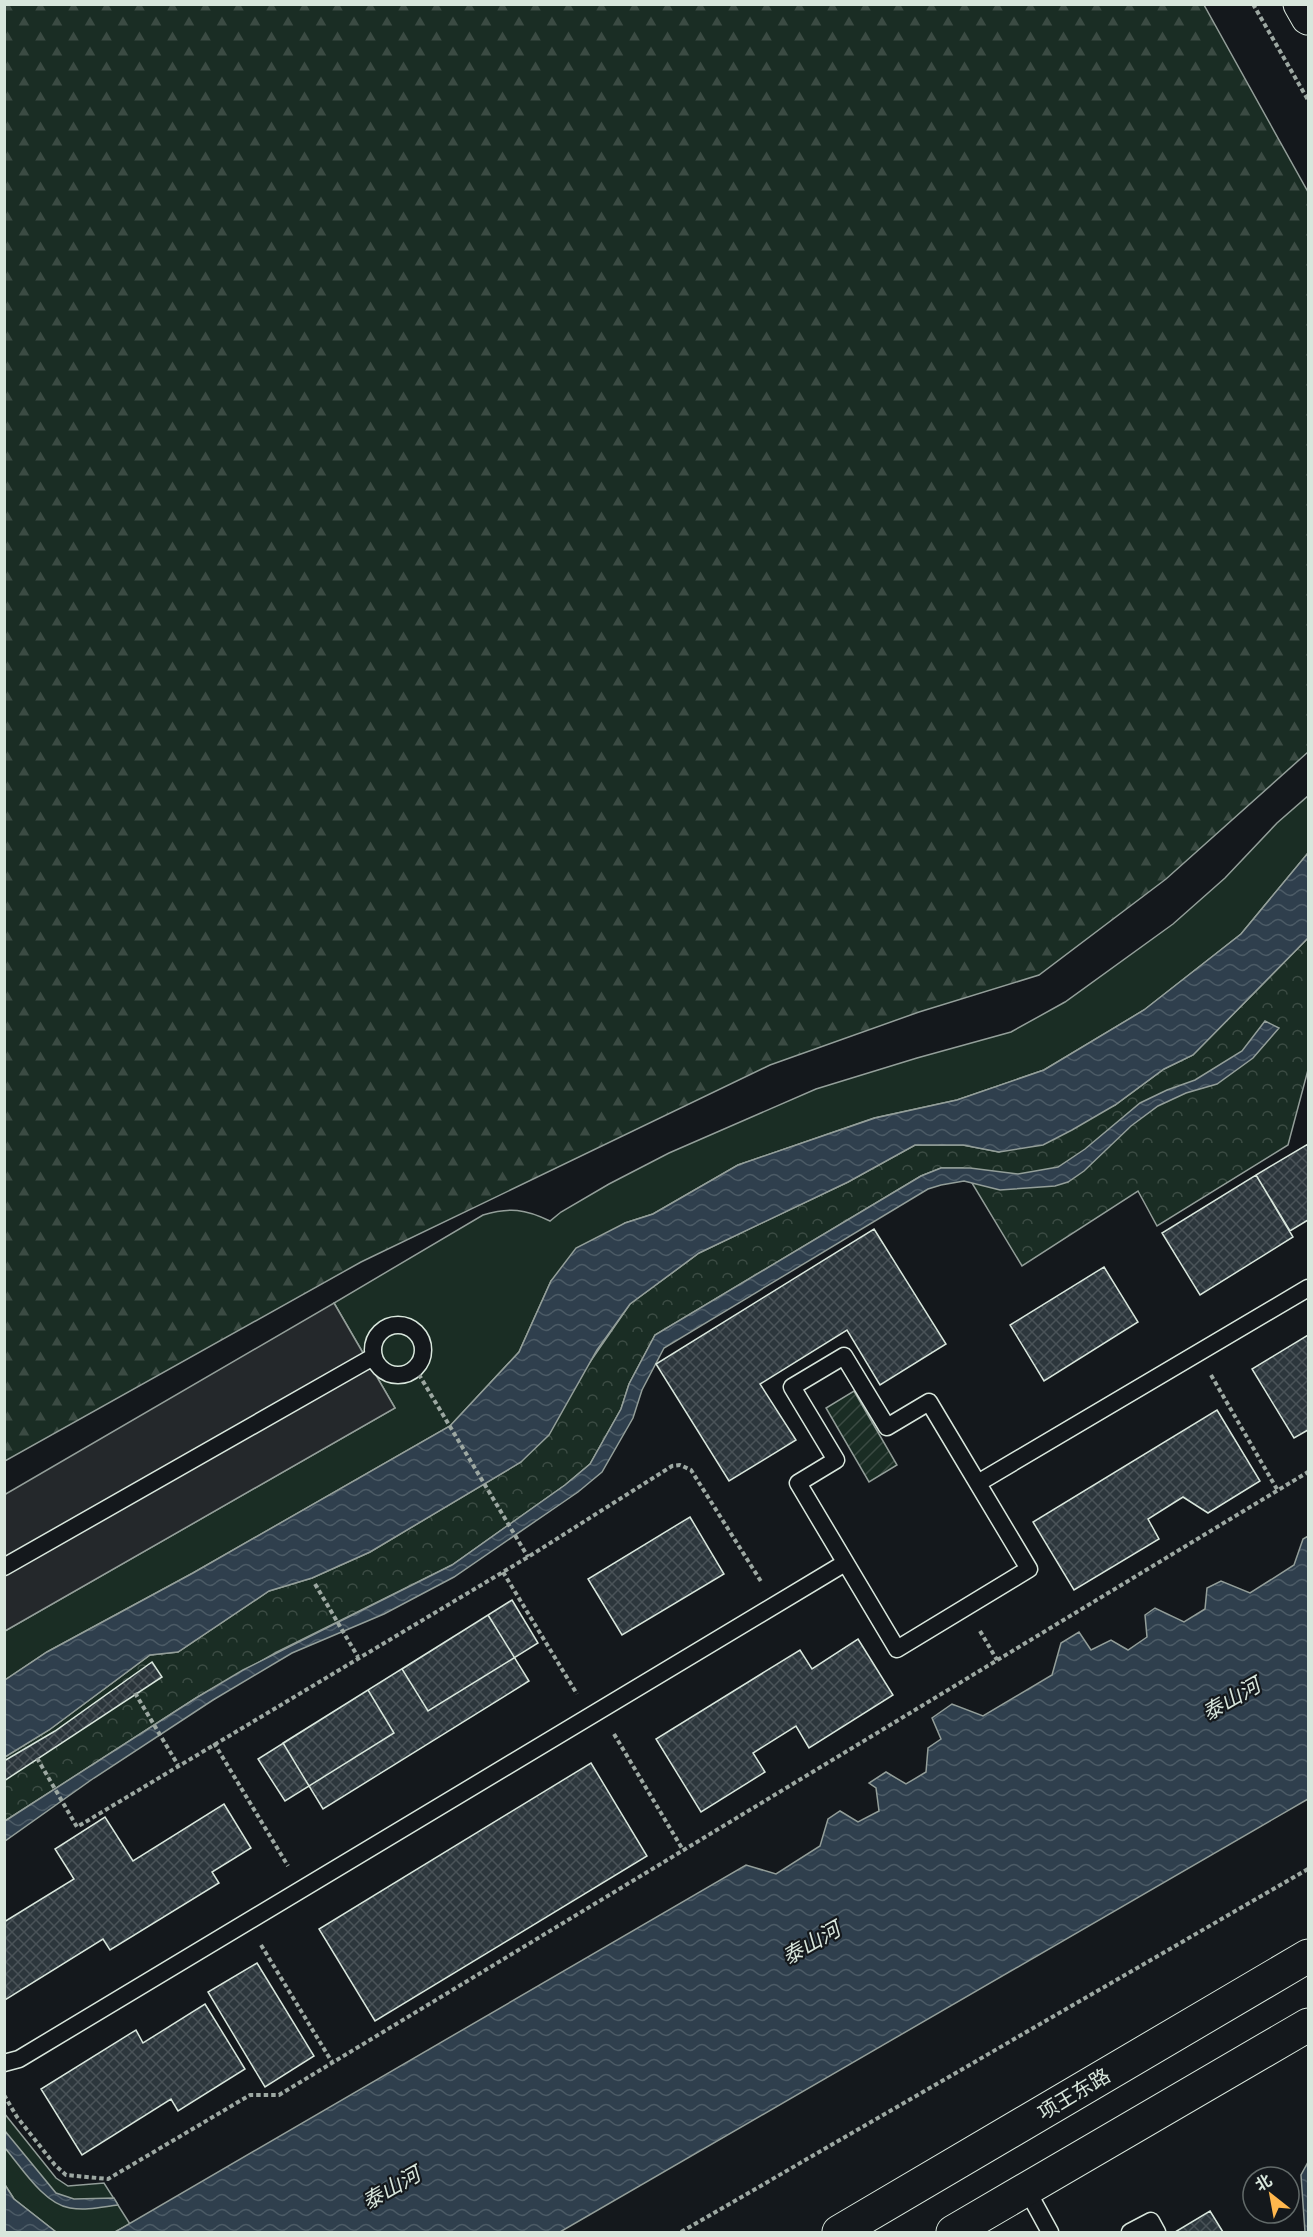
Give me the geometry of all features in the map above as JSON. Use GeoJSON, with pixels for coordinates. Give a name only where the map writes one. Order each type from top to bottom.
{"type":"FeatureCollection","features":[{"type":"Feature","properties":{"kind":"main road"},"geometry":{"type":"LineString","coordinates":[[1300,4],[1308,18]]}},
{"type":"Feature","properties":{"kind":"main road","name":"项王东路"},"geometry":{"type":"LineString","coordinates":[[839,2232],[1308,1956]]}},
{"type":"Feature","properties":{"kind":"main road"},"geometry":{"type":"LineString","coordinates":[[953,2232],[1308,2025]]}},
{"type":"Feature","properties":{"kind":"lane"},"geometry":{"type":"LineString","coordinates":[[978,1483],[1308,1288]]}},
{"type":"Feature","properties":{"kind":"lane"},"geometry":{"type":"LineString","coordinates":[[390,1326],[406,1327],[413,1331],[422,1344],[420,1361],[415,1368],[408,1373],[391,1375],[377,1364],[373,1356],[374,1342],[384,1330],[390,1326]]}},
{"type":"Feature","properties":{"kind":"lane"},"geometry":{"type":"LineString","coordinates":[[4,1567],[373,1356]]}},
{"type":"Feature","properties":{"kind":"lane"},"geometry":{"type":"LineString","coordinates":[[844,1356],[887,1427],[929,1402],[1029,1569],[897,1649],[845,1563],[798,1484],[836,1460],[792,1387],[844,1356]]}},
{"type":"Feature","properties":{"kind":"lane"},"geometry":{"type":"LineString","coordinates":[[12,2061],[845,1563]]}},
{"type":"Feature","properties":{"kind":"lane"},"geometry":{"type":"LineString","coordinates":[[1027,2190],[1050,2232]]}},
{"type":"Feature","properties":{"kind":"lane"},"geometry":{"type":"LineString","coordinates":[[1130,2232],[1151,2221],[1157,2232]]}},
{"type":"Feature","properties":{"kind":"path"},"geometry":{"type":"LineString","coordinates":[[1253,4],[1308,100]]}},
{"type":"Feature","properties":{"kind":"path"},"geometry":{"type":"LineString","coordinates":[[1198,1353],[1278,1491]]}},
{"type":"Feature","properties":{"kind":"path"},"geometry":{"type":"LineString","coordinates":[[415,1368],[528,1557]]}},
{"type":"Feature","properties":{"kind":"path"},"geometry":{"type":"LineString","coordinates":[[37,1758],[76,1827],[528,1557],[672,1466],[680,1465],[691,1470],[775,1605]]}},
{"type":"Feature","properties":{"kind":"path"},"geometry":{"type":"LineString","coordinates":[[4,2095],[16,2116],[66,2175],[108,2179],[250,2095],[279,2095],[1308,1472]]}},
{"type":"Feature","properties":{"kind":"path"},"geometry":{"type":"LineString","coordinates":[[503,1572],[683,1850]]}},
{"type":"Feature","properties":{"kind":"path"},"geometry":{"type":"LineString","coordinates":[[315,1584],[358,1658]]}},
{"type":"Feature","properties":{"kind":"path"},"geometry":{"type":"LineString","coordinates":[[966,1608],[998,1660]]}},
{"type":"Feature","properties":{"kind":"path"},"geometry":{"type":"LineString","coordinates":[[135,1693],[178,1765]]}},
{"type":"Feature","properties":{"kind":"path"},"geometry":{"type":"LineString","coordinates":[[214,1743],[302,1889]]}},
{"type":"Feature","properties":{"kind":"path"},"geometry":{"type":"LineString","coordinates":[[681,2232],[1308,1869]]}},
{"type":"Feature","properties":{"kind":"path"},"geometry":{"type":"LineString","coordinates":[[247,1922],[332,2062]]}},
{"type":"Feature","properties":{"kind":"green space"},"geometry":{"type":"Polygon","coordinates":[[[5,4],[1204,5],[1308,192],[1308,752],[1166,879],[1039,975],[919,1012],[770,1065],[361,1262],[5,1461],[5,4]]]}},
{"type":"Feature","properties":{"kind":"green space"},"geometry":{"type":"Polygon","coordinates":[[[1308,796],[1308,853],[1241,934],[1144,1010],[1044,1070],[957,1100],[874,1118],[738,1165],[653,1214],[625,1223],[551,1281],[519,1352],[450,1426],[193,1573],[47,1652],[5,1680],[5,1631],[395,1408],[334,1303],[483,1215],[517,1210],[550,1221],[609,1184],[669,1153],[816,1089],[1011,1032],[1065,1002],[1173,924],[1225,878],[1277,823],[1308,796]]]}},
{"type":"Feature","properties":{"kind":"green space"},"geometry":{"type":"Polygon","coordinates":[[[1308,938],[1308,1070],[1288,1145],[1157,1226],[1138,1191],[1022,1266],[963,1168],[941,1168],[921,1176],[655,1335],[629,1384],[621,1409],[590,1464],[565,1485],[452,1565],[277,1652],[196,1698],[5,1821],[5,1757],[49,1730],[150,1655],[178,1652],[269,1591],[312,1578],[370,1552],[521,1462],[630,1304],[699,1253],[848,1182],[915,1145],[963,1145],[999,1152],[1115,1105],[1164,1069],[1193,1055],[1308,938]]]}},
{"type":"Feature","properties":{"kind":"green space"},"geometry":{"type":"Polygon","coordinates":[[[854,1391],[897,1465],[869,1482],[826,1408],[854,1391]]]}},
{"type":"Feature","properties":{"kind":"green space"},"geometry":{"type":"Polygon","coordinates":[[[4,2113],[56,2178],[68,2186],[104,2183],[130,2224],[115,2232],[56,2232],[14,2199],[5,2185],[4,2113]]]}},
{"type":"Feature","properties":{"kind":"shaded area"},"geometry":{"type":"Polygon","coordinates":[[[334,1303],[395,1408],[5,1631],[4,1495],[334,1303]]]}},
{"type":"Feature","properties":{"kind":"water"},"geometry":{"type":"Polygon","coordinates":[[[1308,853],[1308,938],[1193,1055],[1164,1069],[1115,1105],[1043,1145],[999,1152],[963,1145],[915,1145],[848,1182],[699,1253],[630,1304],[597,1350],[549,1435],[521,1462],[370,1552],[312,1578],[269,1591],[178,1652],[150,1655],[49,1730],[5,1757],[5,1680],[47,1652],[193,1573],[450,1426],[519,1352],[551,1281],[576,1248],[625,1223],[653,1214],[738,1165],[875,1118],[957,1100],[1044,1070],[1144,1010],[1241,934],[1308,853]]]}},
{"type":"Feature","properties":{"kind":"water"},"geometry":{"type":"Polygon","coordinates":[[[1265,1021],[1279,1028],[1253,1058],[1217,1084],[1186,1093],[1158,1106],[1131,1126],[1084,1171],[1068,1182],[1055,1186],[1000,1190],[964,1181],[928,1189],[664,1348],[642,1390],[633,1418],[602,1472],[578,1492],[454,1577],[384,1614],[292,1653],[213,1700],[94,1778],[5,1841],[5,1821],[196,1698],[243,1670],[452,1565],[565,1485],[590,1464],[621,1409],[629,1384],[655,1335],[921,1176],[941,1168],[970,1168],[1018,1174],[1058,1167],[1085,1149],[1140,1103],[1195,1080],[1242,1051],[1265,1021]]]}},
{"type":"Feature","properties":{"kind":"water","name":"泰山河"},"geometry":{"type":"Polygon","coordinates":[[[1308,1536],[1308,1799],[560,2232],[115,2232],[746,1865],[776,1874],[820,1846],[828,1819],[840,1811],[858,1822],[879,1811],[876,1788],[869,1783],[886,1772],[906,1784],[926,1772],[928,1748],[941,1739],[932,1718],[952,1704],[983,1716],[1052,1675],[1061,1643],[1079,1632],[1091,1650],[1111,1640],[1128,1650],[1147,1637],[1145,1615],[1155,1608],[1184,1622],[1205,1609],[1207,1588],[1221,1581],[1250,1593],[1294,1565],[1303,1539],[1308,1536]]]}},
{"type":"Feature","properties":{"kind":"water"},"geometry":{"type":"Polygon","coordinates":[[[5,2131],[56,2193],[74,2199],[114,2198],[118,2205],[76,2209],[51,2200],[34,2184],[5,2148],[5,2131]]]}},
{"type":"Feature","properties":{"kind":"water"},"geometry":{"type":"Polygon","coordinates":[[[1308,2162],[1308,2232],[1305,2232],[1301,2175],[1308,2162]]]}},
{"type":"Feature","properties":{"kind":"water"},"geometry":{"type":"Polygon","coordinates":[[[5,2185],[14,2199],[56,2232],[5,2232],[5,2185]]]}},
{"type":"Feature","properties":{"kind":"building"},"geometry":{"type":"Polygon","coordinates":[[[1308,1144],[1308,1220],[1290,1231],[1256,1175],[1308,1144]]]}},
{"type":"Feature","properties":{"kind":"building"},"geometry":{"type":"Polygon","coordinates":[[[1256,1175],[1293,1237],[1200,1295],[1162,1233],[1256,1175]]]}},
{"type":"Feature","properties":{"kind":"building"},"geometry":{"type":"Polygon","coordinates":[[[874,1229],[946,1344],[880,1385],[847,1330],[760,1384],[796,1440],[729,1481],[656,1364],[874,1229]]]}},
{"type":"Feature","properties":{"kind":"building"},"geometry":{"type":"Polygon","coordinates":[[[1104,1267],[1138,1322],[1044,1381],[1010,1325],[1104,1267]]]}},
{"type":"Feature","properties":{"kind":"building"},"geometry":{"type":"Polygon","coordinates":[[[1308,1335],[1308,1430],[1294,1438],[1252,1369],[1308,1335]]]}},
{"type":"Feature","properties":{"kind":"building"},"geometry":{"type":"Polygon","coordinates":[[[1217,1410],[1260,1481],[1208,1513],[1183,1497],[1148,1519],[1159,1539],[1074,1590],[1033,1522],[1217,1410]]]}},
{"type":"Feature","properties":{"kind":"building"},"geometry":{"type":"Polygon","coordinates":[[[690,1517],[724,1574],[622,1635],[588,1579],[690,1517]]]}},
{"type":"Feature","properties":{"kind":"building"},"geometry":{"type":"Polygon","coordinates":[[[512,1600],[538,1643],[428,1711],[402,1669],[512,1600]]]}},
{"type":"Feature","properties":{"kind":"building"},"geometry":{"type":"Polygon","coordinates":[[[488,1615],[529,1681],[323,1809],[283,1743],[488,1615]]]}},
{"type":"Feature","properties":{"kind":"building"},"geometry":{"type":"Polygon","coordinates":[[[858,1639],[893,1695],[809,1748],[796,1726],[753,1753],[765,1772],[701,1812],[656,1739],[800,1650],[812,1669],[858,1639]]]}},
{"type":"Feature","properties":{"kind":"building"},"geometry":{"type":"Polygon","coordinates":[[[152,1662],[162,1677],[4,1781],[4,1761],[55,1731],[152,1662]]]}},
{"type":"Feature","properties":{"kind":"building"},"geometry":{"type":"Polygon","coordinates":[[[368,1690],[394,1733],[285,1801],[258,1759],[368,1690]]]}},
{"type":"Feature","properties":{"kind":"building"},"geometry":{"type":"Polygon","coordinates":[[[591,1763],[647,1856],[375,2021],[319,1929],[591,1763]]]}},
{"type":"Feature","properties":{"kind":"building"},"geometry":{"type":"Polygon","coordinates":[[[224,1804],[251,1848],[212,1872],[219,1883],[110,1950],[103,1939],[5,2000],[4,1922],[74,1879],[55,1849],[105,1817],[133,1861],[224,1804]]]}},
{"type":"Feature","properties":{"kind":"building"},"geometry":{"type":"Polygon","coordinates":[[[257,1963],[314,2056],[265,2087],[208,1992],[257,1963]]]}},
{"type":"Feature","properties":{"kind":"building"},"geometry":{"type":"Polygon","coordinates":[[[205,2004],[245,2069],[178,2111],[171,2099],[82,2155],[41,2089],[136,2030],[143,2043],[205,2004]]]}},
{"type":"Feature","properties":{"kind":"building"},"geometry":{"type":"Polygon","coordinates":[[[1210,2211],[1223,2232],[1175,2232],[1210,2211]]]}}]}
